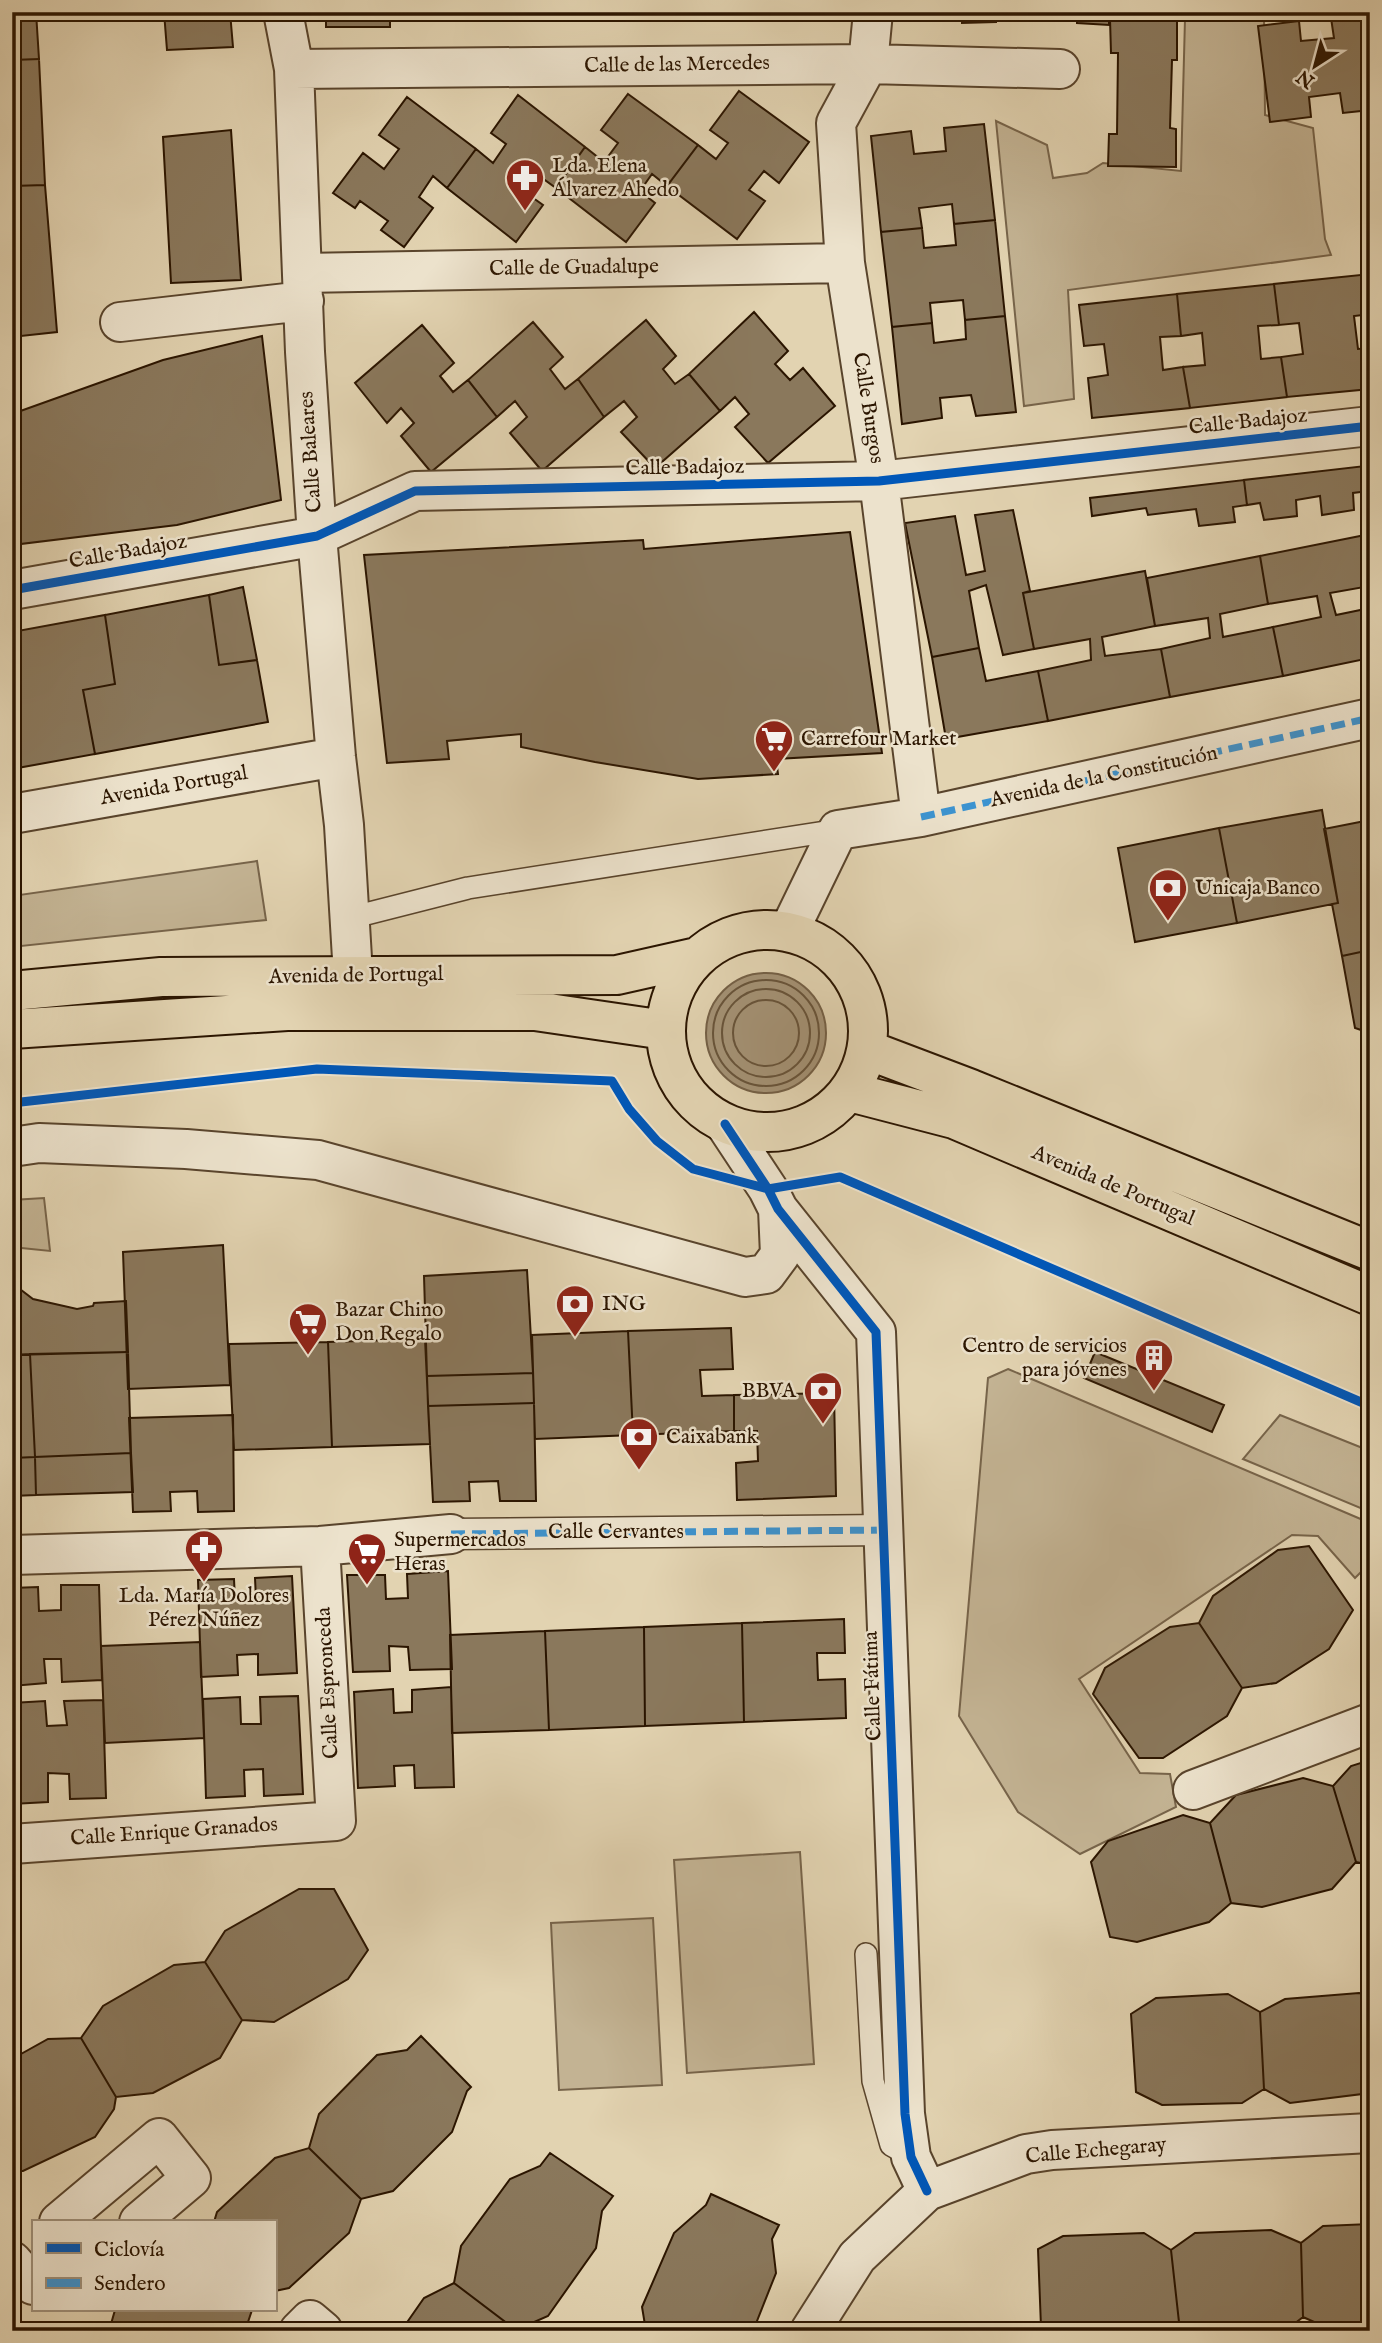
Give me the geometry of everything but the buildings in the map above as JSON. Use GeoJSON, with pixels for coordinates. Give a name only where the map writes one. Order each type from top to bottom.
{"type":"FeatureCollection","features":[{"type":"Feature","properties":{"kind":"main road"},"geometry":{"type":"LineString","coordinates":[[754,930],[789,931],[826,948],[856,980],[869,1015],[868,1051],[850,1092],[821,1118],[789,1132],[763,1133],[725,1124],[696,1104],[678,1079],[669,1057],[665,1030],[669,1004],[679,981],[697,957],[731,936],[754,930]]}},
{"type":"Feature","properties":{"kind":"main road","name":"Avenida de Portugal"},"geometry":{"type":"LineString","coordinates":[[12,991],[161,977],[617,975],[697,957]]}},
{"type":"Feature","properties":{"kind":"main road","name":"Avenida de Portugal"},"geometry":{"type":"LineString","coordinates":[[12,1029],[287,1011],[535,1011],[665,1030]]}},
{"type":"Feature","properties":{"kind":"main road","name":"Avenida de Portugal"},"geometry":{"type":"LineString","coordinates":[[868,1051],[984,1094],[1370,1251]]}},
{"type":"Feature","properties":{"kind":"main road","name":"Avenida de Portugal"},"geometry":{"type":"LineString","coordinates":[[850,1092],[954,1118],[1370,1296]]}},
{"type":"Feature","properties":{"kind":"street","name":"Calle Baleares"},"geometry":{"type":"LineString","coordinates":[[283,12],[293,69],[305,352],[317,536],[335,757],[344,825],[353,975]]}},
{"type":"Feature","properties":{"kind":"street"},"geometry":{"type":"LineString","coordinates":[[868,64],[873,12]]}},
{"type":"Feature","properties":{"kind":"street","name":"Calle de las Mercedes"},"geometry":{"type":"LineString","coordinates":[[293,69],[868,64],[1060,69]]}},
{"type":"Feature","properties":{"kind":"street","name":"Calle Burgos"},"geometry":{"type":"LineString","coordinates":[[868,64],[836,123],[845,263],[879,481],[921,817]]}},
{"type":"Feature","properties":{"kind":"street","name":"Calle de Guadalupe"},"geometry":{"type":"LineString","coordinates":[[120,322],[304,287],[845,263]]}},
{"type":"Feature","properties":{"kind":"street","name":"Calle Badajoz"},"geometry":{"type":"LineString","coordinates":[[12,590],[317,536],[415,491],[879,481],[1370,426]]}},
{"type":"Feature","properties":{"kind":"street","name":"Avenida de la Constitución"},"geometry":{"type":"LineString","coordinates":[[838,830],[921,817],[1370,718]]}},
{"type":"Feature","properties":{"kind":"street","name":"Avenida Portugal"},"geometry":{"type":"LineString","coordinates":[[12,814],[335,757]]}},
{"type":"Feature","properties":{"kind":"street"},"geometry":{"type":"LineString","coordinates":[[789,931],[838,830]]}},
{"type":"Feature","properties":{"kind":"street"},"geometry":{"type":"LineString","coordinates":[[12,1147],[39,1143],[186,1149],[318,1160],[745,1277],[766,1273],[780,1255],[778,1209],[725,1124]]}},
{"type":"Feature","properties":{"kind":"street","name":"Calle Fátima"},"geometry":{"type":"LineString","coordinates":[[778,1209],[876,1332],[905,2114],[911,2157],[927,2191]]}},
{"type":"Feature","properties":{"kind":"street","name":"Calle Cervantes"},"geometry":{"type":"LineString","coordinates":[[12,1555],[320,1546],[451,1534],[885,1530]]}},
{"type":"Feature","properties":{"kind":"street","name":"Calle Espronceda"},"geometry":{"type":"LineString","coordinates":[[320,1546],[336,1821]]}},
{"type":"Feature","properties":{"kind":"street"},"geometry":{"type":"LineString","coordinates":[[1193,1790],[1370,1723]]}},
{"type":"Feature","properties":{"kind":"street","name":"Calle Enrique Granados"},"geometry":{"type":"LineString","coordinates":[[12,1844],[336,1821]]}},
{"type":"Feature","properties":{"kind":"street","name":"Calle Echegaray"},"geometry":{"type":"LineString","coordinates":[[810,2331],[857,2257],[927,2191],[1026,2154],[1052,2150],[1370,2133]]}},
{"type":"Feature","properties":{"kind":"street"},"geometry":{"type":"LineString","coordinates":[[61,2220],[159,2138],[191,2178],[141,2220]]}},
{"type":"Feature","properties":{"kind":"street"},"geometry":{"type":"LineString","coordinates":[[32,2244],[12,2261],[32,2284]]}},
{"type":"Feature","properties":{"kind":"street"},"geometry":{"type":"LineString","coordinates":[[299,2331],[310,2320],[323,2331]]}},
{"type":"Feature","properties":{"kind":"lane"},"geometry":{"type":"LineString","coordinates":[[349,918],[468,888],[838,830]]}},
{"type":"Feature","properties":{"kind":"lane"},"geometry":{"type":"LineString","coordinates":[[866,1954],[873,2081],[891,2145],[911,2157]]}},
{"type":"Feature","properties":{"kind":"shaded area"},"geometry":{"type":"Polygon","coordinates":[[[1264,16],[1265,115],[1313,128],[1325,239],[1331,255],[1068,290],[1074,399],[1024,406],[996,121],[1047,145],[1053,178],[1087,173],[1103,163],[1181,171],[1185,19],[1264,16]]]}},
{"type":"Feature","properties":{"kind":"shaded area"},"geometry":{"type":"Polygon","coordinates":[[[257,861],[266,920],[12,947],[12,896],[257,861]]]}},
{"type":"Feature","properties":{"kind":"shaded area"},"geometry":{"type":"Polygon","coordinates":[[[44,1198],[50,1251],[12,1247],[12,1200],[44,1198]]]}},
{"type":"Feature","properties":{"kind":"shaded area"},"geometry":{"type":"Polygon","coordinates":[[[1008,1369],[1370,1523],[1370,1563],[1355,1578],[1318,1536],[1292,1535],[1079,1679],[1140,1773],[1170,1774],[1176,1807],[1080,1854],[1018,1812],[959,1716],[988,1378],[1008,1369]]]}},
{"type":"Feature","properties":{"kind":"shaded area"},"geometry":{"type":"Polygon","coordinates":[[[1280,1415],[1370,1451],[1370,1512],[1243,1459],[1280,1415]]]}},
{"type":"Feature","properties":{"kind":"shaded area"},"geometry":{"type":"Polygon","coordinates":[[[800,1852],[814,2064],[687,2073],[674,1860],[800,1852]]]}},
{"type":"Feature","properties":{"kind":"shaded area"},"geometry":{"type":"Polygon","coordinates":[[[653,1918],[662,2085],[559,2090],[551,1923],[653,1918]]]}},
{"type":"Feature","properties":{"kind":"water"},"geometry":{"type":"Polygon","coordinates":[[[766,973],[789,978],[808,991],[821,1010],[826,1033],[821,1056],[808,1075],[789,1088],[766,1093],[743,1088],[724,1075],[711,1056],[706,1033],[711,1010],[724,991],[743,978],[766,973]]]}},
{"type":"Feature","properties":{"kind":"marked path"},"geometry":{"type":"LineString","coordinates":[[921,817],[1370,718]]}},
{"type":"Feature","properties":{"kind":"marked path"},"geometry":{"type":"LineString","coordinates":[[451,1534],[885,1530]]}},
{"type":"Feature","properties":{"kind":"cycle path"},"geometry":{"type":"LineString","coordinates":[[12,590],[317,536],[415,491],[879,481],[1370,426]]}},
{"type":"Feature","properties":{"kind":"cycle path"},"geometry":{"type":"LineString","coordinates":[[12,1103],[317,1069],[612,1081],[629,1109],[657,1141],[693,1169],[768,1189],[840,1177],[1370,1406]]}},
{"type":"Feature","properties":{"kind":"cycle path"},"geometry":{"type":"LineString","coordinates":[[725,1124],[778,1209],[876,1332],[905,2114],[911,2157],[927,2191]]}},
{"type":"Feature","properties":{"kind":"place","name":"Lda. Elena Álvarez Ahedo"},"geometry":{"type":"Point","coordinates":[525,212]}},
{"type":"Feature","properties":{"kind":"place","name":"Carrefour Market"},"geometry":{"type":"Point","coordinates":[774,773]}},
{"type":"Feature","properties":{"kind":"place","name":"Unicaja Banco"},"geometry":{"type":"Point","coordinates":[1168,922]}},
{"type":"Feature","properties":{"kind":"place","name":"ING"},"geometry":{"type":"Point","coordinates":[575,1338]}},
{"type":"Feature","properties":{"kind":"place","name":"Bazar Chino Don Regalo"},"geometry":{"type":"Point","coordinates":[308,1356]}},
{"type":"Feature","properties":{"kind":"place","name":"Centro de servicios para jóvenes"},"geometry":{"type":"Point","coordinates":[1154,1392]}},
{"type":"Feature","properties":{"kind":"place","name":"BBVA"},"geometry":{"type":"Point","coordinates":[823,1425]}},
{"type":"Feature","properties":{"kind":"place","name":"Caixabank"},"geometry":{"type":"Point","coordinates":[639,1471]}},
{"type":"Feature","properties":{"kind":"place","name":"Lda. María Dolores Pérez Núñez"},"geometry":{"type":"Point","coordinates":[204,1583]}},
{"type":"Feature","properties":{"kind":"place","name":"Supermercados Heras"},"geometry":{"type":"Point","coordinates":[367,1586]}}]}
